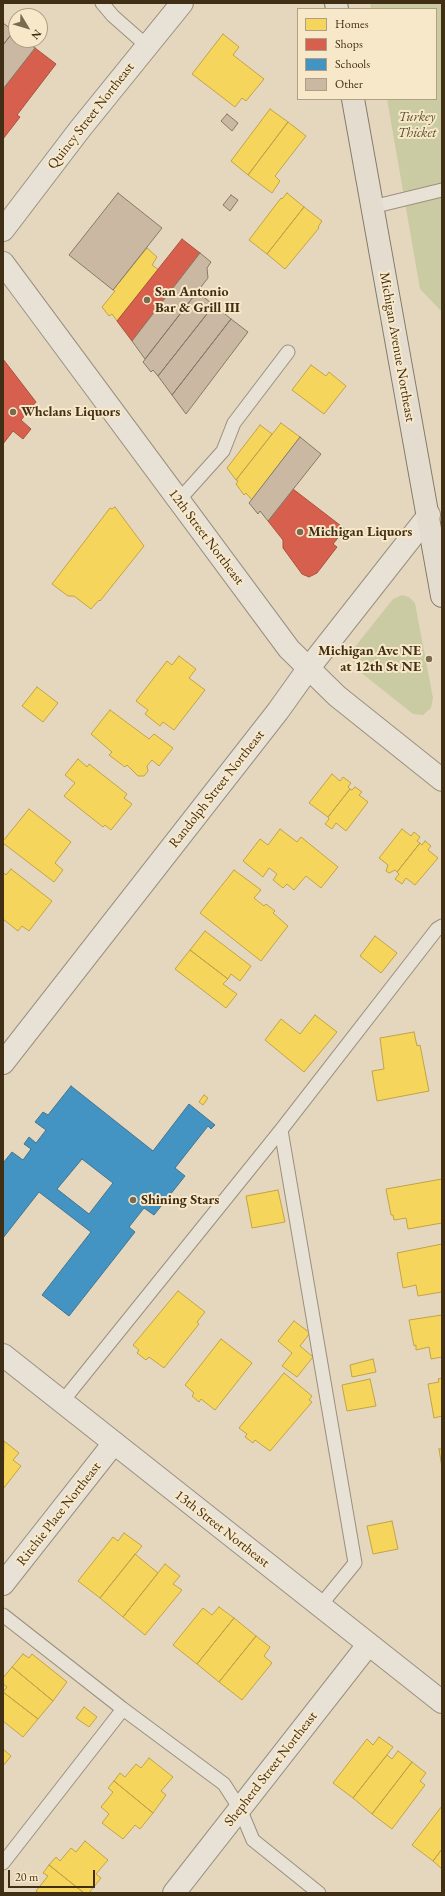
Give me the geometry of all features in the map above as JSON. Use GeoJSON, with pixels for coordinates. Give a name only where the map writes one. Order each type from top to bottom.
{"type":"FeatureCollection","features":[{"type":"Feature","properties":{"kind":"main road","name":"Michigan Avenue Northeast"},"geometry":{"type":"LineString","coordinates":[[353,100],[414,444],[429,515],[442,596]]}},
{"type":"Feature","properties":{"kind":"street","name":"Quincy Street Northeast"},"geometry":{"type":"LineString","coordinates":[[3,230],[80,129],[182,3]]}},
{"type":"Feature","properties":{"kind":"street","name":"12th Street Northeast"},"geometry":{"type":"LineString","coordinates":[[3,263],[289,649],[348,705],[442,780]]}},
{"type":"Feature","properties":{"kind":"street","name":"Randolph Street Northeast"},"geometry":{"type":"LineString","coordinates":[[3,1062],[278,711],[308,668],[429,515]]}},
{"type":"Feature","properties":{"kind":"street","name":"13th Street Northeast"},"geometry":{"type":"LineString","coordinates":[[3,1355],[442,1702]]}},
{"type":"Feature","properties":{"kind":"street","name":"Ritchie Place Northeast"},"geometry":{"type":"LineString","coordinates":[[3,1584],[114,1443]]}},
{"type":"Feature","properties":{"kind":"street","name":"Shepherd Street Northeast"},"geometry":{"type":"LineString","coordinates":[[174,1893],[368,1645]]}},
{"type":"Feature","properties":{"kind":"lane"},"geometry":{"type":"LineString","coordinates":[[102,3],[113,16],[147,46]]}},
{"type":"Feature","properties":{"kind":"lane"},"geometry":{"type":"LineString","coordinates":[[372,207],[442,190]]}},
{"type":"Feature","properties":{"kind":"lane"},"geometry":{"type":"LineString","coordinates":[[178,500],[223,451],[234,423],[288,352]]}},
{"type":"Feature","properties":{"kind":"lane"},"geometry":{"type":"LineString","coordinates":[[62,1402],[282,1130],[437,929],[442,926]]}},
{"type":"Feature","properties":{"kind":"lane"},"geometry":{"type":"LineString","coordinates":[[282,1130],[355,1563],[320,1606]]}},
{"type":"Feature","properties":{"kind":"lane"},"geometry":{"type":"LineString","coordinates":[[3,1615],[123,1709],[224,1784],[240,1809],[253,1840],[319,1893]]}},
{"type":"Feature","properties":{"kind":"lane"},"geometry":{"type":"LineString","coordinates":[[3,1862],[123,1709]]}},
{"type":"Feature","properties":{"kind":"green space","name":"Turkey Thicket"},"geometry":{"type":"Polygon","coordinates":[[[370,3],[442,3],[442,312],[420,289],[387,100],[437,100],[437,8],[371,8],[370,3]]]}},
{"type":"Feature","properties":{"kind":"green space"},"geometry":{"type":"Polygon","coordinates":[[[402,595],[409,597],[415,603],[433,698],[431,708],[423,715],[413,714],[359,671],[353,661],[354,648],[393,599],[402,595]]]}},
{"type":"Feature","properties":{"kind":"building: Homes"},"geometry":{"type":"Polygon","coordinates":[[[223,34],[239,47],[233,55],[264,79],[246,101],[242,98],[235,107],[192,74],[223,34]]]}},
{"type":"Feature","properties":{"kind":"building: Homes"},"geometry":{"type":"Polygon","coordinates":[[[270,109],[288,122],[248,175],[231,161],[270,109]]]}},
{"type":"Feature","properties":{"kind":"building: Homes"},"geometry":{"type":"Polygon","coordinates":[[[288,122],[306,136],[275,176],[280,181],[272,193],[248,175],[288,122]]]}},
{"type":"Feature","properties":{"kind":"building: Homes"},"geometry":{"type":"Polygon","coordinates":[[[287,193],[304,207],[267,254],[249,240],[281,198],[282,199],[287,193]]]}},
{"type":"Feature","properties":{"kind":"building: Homes"},"geometry":{"type":"Polygon","coordinates":[[[304,207],[322,221],[318,227],[319,228],[285,269],[267,254],[304,207]]]}},
{"type":"Feature","properties":{"kind":"building: Homes"},"geometry":{"type":"Polygon","coordinates":[[[147,248],[157,257],[152,265],[159,270],[117,321],[112,314],[109,316],[102,307],[115,291],[113,290],[147,248]]]}},
{"type":"Feature","properties":{"kind":"building: Homes"},"geometry":{"type":"Polygon","coordinates":[[[311,365],[326,376],[329,372],[346,386],[324,414],[292,390],[311,365]]]}},
{"type":"Feature","properties":{"kind":"building: Homes"},"geometry":{"type":"Polygon","coordinates":[[[281,423],[300,437],[252,500],[246,493],[244,495],[236,484],[238,481],[236,480],[281,423]]]}},
{"type":"Feature","properties":{"kind":"building: Homes"},"geometry":{"type":"Polygon","coordinates":[[[260,425],[272,434],[236,480],[227,468],[260,425]]]}},
{"type":"Feature","properties":{"kind":"building: Homes"},"geometry":{"type":"Polygon","coordinates":[[[115,507],[144,546],[100,601],[99,600],[91,609],[74,596],[68,596],[52,584],[110,508],[112,509],[115,507]]]}},
{"type":"Feature","properties":{"kind":"building: Homes"},"geometry":{"type":"Polygon","coordinates":[[[179,656],[196,669],[189,678],[205,690],[174,730],[163,722],[160,726],[145,714],[148,710],[136,701],[167,661],[172,665],[179,656]]]}},
{"type":"Feature","properties":{"kind":"building: Homes"},"geometry":{"type":"Polygon","coordinates":[[[37,687],[58,703],[43,722],[22,706],[37,687]]]}},
{"type":"Feature","properties":{"kind":"building: Homes"},"geometry":{"type":"Polygon","coordinates":[[[110,710],[149,739],[154,734],[173,748],[159,766],[152,760],[147,766],[148,771],[144,776],[138,776],[127,765],[125,767],[109,755],[112,752],[91,734],[110,710]]]}},
{"type":"Feature","properties":{"kind":"building: Homes"},"geometry":{"type":"Polygon","coordinates":[[[78,759],[87,767],[89,764],[127,794],[124,798],[132,804],[111,830],[105,825],[103,827],[64,796],[75,783],[65,775],[78,759]]]}},
{"type":"Feature","properties":{"kind":"building: Homes"},"geometry":{"type":"Polygon","coordinates":[[[332,774],[340,781],[343,777],[351,783],[348,787],[350,789],[328,817],[309,803],[332,774]]]}},
{"type":"Feature","properties":{"kind":"building: Homes"},"geometry":{"type":"Polygon","coordinates":[[[355,787],[362,792],[359,795],[368,802],[346,831],[336,823],[332,829],[325,824],[329,819],[328,817],[350,789],[352,790],[355,787]]]}},
{"type":"Feature","properties":{"kind":"building: Homes"},"geometry":{"type":"Polygon","coordinates":[[[29,809],[71,842],[55,863],[63,870],[54,882],[3,843],[3,841],[29,809]]]}},
{"type":"Feature","properties":{"kind":"building: Homes"},"geometry":{"type":"Polygon","coordinates":[[[280,829],[297,842],[301,837],[338,867],[321,888],[306,876],[294,890],[287,884],[283,888],[273,880],[277,874],[269,868],[263,877],[243,861],[260,839],[268,845],[280,829]]]}},
{"type":"Feature","properties":{"kind":"building: Homes"},"geometry":{"type":"Polygon","coordinates":[[[402,829],[411,836],[414,832],[420,837],[417,841],[420,843],[397,872],[395,870],[389,873],[386,871],[388,865],[379,858],[402,829]]]}},
{"type":"Feature","properties":{"kind":"building: Homes"},"geometry":{"type":"Polygon","coordinates":[[[425,841],[431,846],[428,850],[438,858],[415,885],[406,878],[402,884],[395,879],[399,874],[397,872],[420,843],[422,845],[425,841]]]}},
{"type":"Feature","properties":{"kind":"building: Homes"},"geometry":{"type":"Polygon","coordinates":[[[11,869],[52,901],[29,931],[22,926],[18,931],[3,919],[3,872],[6,875],[11,869]]]}},
{"type":"Feature","properties":{"kind":"building: Homes"},"geometry":{"type":"Polygon","coordinates":[[[234,870],[261,890],[254,898],[264,906],[266,904],[275,911],[273,913],[288,926],[261,961],[200,913],[234,870]]]}},
{"type":"Feature","properties":{"kind":"building: Homes"},"geometry":{"type":"Polygon","coordinates":[[[205,931],[251,966],[240,981],[231,974],[228,979],[190,950],[205,931]]]}},
{"type":"Feature","properties":{"kind":"building: Homes"},"geometry":{"type":"Polygon","coordinates":[[[375,936],[397,953],[381,973],[360,956],[375,936]]]}},
{"type":"Feature","properties":{"kind":"building: Homes"},"geometry":{"type":"Polygon","coordinates":[[[190,950],[228,979],[223,984],[237,994],[226,1008],[175,969],[190,950]]]}},
{"type":"Feature","properties":{"kind":"building: Homes"},"geometry":{"type":"Polygon","coordinates":[[[315,1015],[337,1032],[304,1072],[265,1040],[281,1019],[300,1034],[315,1015]]]}},
{"type":"Feature","properties":{"kind":"building: Homes"},"geometry":{"type":"Polygon","coordinates":[[[414,1032],[417,1046],[420,1045],[429,1091],[377,1101],[372,1071],[384,1069],[380,1038],[414,1032]]]}},
{"type":"Feature","properties":{"kind":"building: Homes"},"geometry":{"type":"Polygon","coordinates":[[[204,1095],[208,1098],[203,1105],[199,1102],[204,1095]]]}},
{"type":"Feature","properties":{"kind":"building: Homes"},"geometry":{"type":"Polygon","coordinates":[[[442,1179],[442,1223],[408,1229],[406,1218],[394,1220],[393,1215],[391,1215],[386,1189],[442,1179]]]}},
{"type":"Feature","properties":{"kind":"building: Homes"},"geometry":{"type":"Polygon","coordinates":[[[278,1190],[285,1222],[252,1228],[246,1196],[278,1190]]]}},
{"type":"Feature","properties":{"kind":"building: Homes"},"geometry":{"type":"Polygon","coordinates":[[[442,1244],[442,1292],[418,1296],[416,1285],[403,1288],[397,1253],[442,1244]]]}},
{"type":"Feature","properties":{"kind":"building: Homes"},"geometry":{"type":"Polygon","coordinates":[[[178,1291],[205,1312],[197,1322],[199,1324],[164,1368],[149,1357],[146,1360],[137,1353],[139,1350],[133,1345],[178,1291]]]}},
{"type":"Feature","properties":{"kind":"building: Homes"},"geometry":{"type":"Polygon","coordinates":[[[442,1315],[442,1357],[431,1359],[429,1347],[416,1350],[409,1320],[442,1315]]]}},
{"type":"Feature","properties":{"kind":"building: Homes"},"geometry":{"type":"Polygon","coordinates":[[[294,1321],[310,1333],[300,1346],[313,1357],[297,1377],[282,1366],[292,1353],[278,1341],[294,1321]]]}},
{"type":"Feature","properties":{"kind":"building: Homes"},"geometry":{"type":"Polygon","coordinates":[[[221,1339],[252,1363],[215,1410],[201,1399],[199,1402],[192,1396],[194,1393],[185,1385],[221,1339]]]}},
{"type":"Feature","properties":{"kind":"building: Homes"},"geometry":{"type":"Polygon","coordinates":[[[373,1359],[376,1372],[352,1377],[350,1365],[373,1359]]]}},
{"type":"Feature","properties":{"kind":"building: Homes"},"geometry":{"type":"Polygon","coordinates":[[[284,1373],[312,1396],[309,1400],[312,1402],[270,1451],[255,1440],[253,1443],[245,1437],[247,1434],[239,1428],[284,1373]]]}},
{"type":"Feature","properties":{"kind":"building: Homes"},"geometry":{"type":"Polygon","coordinates":[[[442,1378],[442,1416],[434,1418],[428,1384],[439,1382],[438,1379],[442,1378]]]}},
{"type":"Feature","properties":{"kind":"building: Homes"},"geometry":{"type":"Polygon","coordinates":[[[370,1379],[376,1406],[347,1411],[342,1385],[370,1379]]]}},
{"type":"Feature","properties":{"kind":"building: Homes"},"geometry":{"type":"Polygon","coordinates":[[[4,1441],[19,1453],[13,1460],[21,1466],[3,1489],[4,1441]]]}},
{"type":"Feature","properties":{"kind":"building: Homes"},"geometry":{"type":"Polygon","coordinates":[[[439,1449],[442,1449],[442,1468],[439,1449]]]}},
{"type":"Feature","properties":{"kind":"building: Homes"},"geometry":{"type":"Polygon","coordinates":[[[392,1521],[398,1549],[373,1554],[367,1526],[392,1521]]]}},
{"type":"Feature","properties":{"kind":"building: Homes"},"geometry":{"type":"Polygon","coordinates":[[[124,1533],[142,1546],[100,1598],[78,1581],[113,1537],[118,1541],[124,1533]]]}},
{"type":"Feature","properties":{"kind":"building: Homes"},"geometry":{"type":"Polygon","coordinates":[[[135,1554],[158,1573],[123,1617],[100,1598],[135,1554]]]}},
{"type":"Feature","properties":{"kind":"building: Homes"},"geometry":{"type":"Polygon","coordinates":[[[165,1564],[180,1576],[173,1584],[182,1590],[145,1635],[123,1617],[165,1564]]]}},
{"type":"Feature","properties":{"kind":"building: Homes"},"geometry":{"type":"Polygon","coordinates":[[[219,1607],[234,1618],[197,1664],[173,1645],[203,1608],[212,1615],[219,1607]]]}},
{"type":"Feature","properties":{"kind":"building: Homes"},"geometry":{"type":"Polygon","coordinates":[[[234,1618],[256,1636],[219,1682],[197,1664],[234,1618]]]}},
{"type":"Feature","properties":{"kind":"building: Homes"},"geometry":{"type":"Polygon","coordinates":[[[256,1636],[270,1647],[264,1656],[272,1663],[242,1700],[219,1682],[256,1636]]]}},
{"type":"Feature","properties":{"kind":"building: Homes"},"geometry":{"type":"Polygon","coordinates":[[[23,1654],[29,1658],[32,1654],[67,1682],[53,1701],[12,1667],[23,1654]]]}},
{"type":"Feature","properties":{"kind":"building: Homes"},"geometry":{"type":"Polygon","coordinates":[[[12,1667],[53,1701],[38,1719],[3,1692],[7,1687],[3,1684],[3,1678],[12,1667]]]}},
{"type":"Feature","properties":{"kind":"building: Homes"},"geometry":{"type":"Polygon","coordinates":[[[3,1692],[38,1719],[23,1737],[3,1721],[3,1692]]]}},
{"type":"Feature","properties":{"kind":"building: Homes"},"geometry":{"type":"Polygon","coordinates":[[[84,1707],[97,1717],[89,1727],[76,1718],[84,1707]]]}},
{"type":"Feature","properties":{"kind":"building: Homes"},"geometry":{"type":"Polygon","coordinates":[[[379,1737],[393,1747],[353,1798],[333,1783],[367,1739],[373,1745],[379,1737]]]}},
{"type":"Feature","properties":{"kind":"building: Homes"},"geometry":{"type":"Polygon","coordinates":[[[3,1749],[11,1756],[3,1766],[3,1749]]]}},
{"type":"Feature","properties":{"kind":"building: Homes"},"geometry":{"type":"Polygon","coordinates":[[[398,1751],[412,1762],[372,1814],[353,1798],[387,1755],[392,1759],[398,1751]]]}},
{"type":"Feature","properties":{"kind":"building: Homes"},"geometry":{"type":"Polygon","coordinates":[[[149,1758],[173,1777],[161,1791],[166,1795],[153,1813],[114,1781],[120,1773],[125,1777],[136,1764],[141,1768],[149,1758]]]}},
{"type":"Feature","properties":{"kind":"building: Homes"},"geometry":{"type":"Polygon","coordinates":[[[412,1762],[426,1773],[420,1781],[425,1785],[392,1829],[372,1814],[412,1762]]]}},
{"type":"Feature","properties":{"kind":"building: Homes"},"geometry":{"type":"Polygon","coordinates":[[[114,1781],[153,1813],[140,1829],[135,1825],[123,1839],[102,1823],[109,1814],[101,1807],[113,1792],[108,1788],[114,1781]]]}},
{"type":"Feature","properties":{"kind":"building: Homes"},"geometry":{"type":"Polygon","coordinates":[[[442,1806],[442,1849],[433,1861],[412,1845],[442,1806]]]}},
{"type":"Feature","properties":{"kind":"building: Homes"},"geometry":{"type":"Polygon","coordinates":[[[85,1841],[108,1860],[96,1874],[101,1878],[89,1893],[84,1893],[49,1865],[56,1857],[60,1861],[71,1848],[76,1852],[85,1841]]]}},
{"type":"Feature","properties":{"kind":"building: Homes"},"geometry":{"type":"Polygon","coordinates":[[[442,1849],[442,1869],[433,1861],[442,1849]]]}},
{"type":"Feature","properties":{"kind":"building: Homes"},"geometry":{"type":"Polygon","coordinates":[[[49,1865],[84,1893],[39,1893],[36,1891],[48,1876],[43,1873],[49,1865]]]}},
{"type":"Feature","properties":{"kind":"building: Shops"},"geometry":{"type":"Polygon","coordinates":[[[35,48],[56,64],[17,115],[20,117],[3,139],[3,89],[35,48]]]}},
{"type":"Feature","properties":{"kind":"building: Shops"},"geometry":{"type":"Polygon","coordinates":[[[182,239],[200,253],[132,341],[117,321],[182,239]]]}},
{"type":"Feature","properties":{"kind":"building: Shops"},"geometry":{"type":"Polygon","coordinates":[[[3,359],[36,402],[21,420],[31,429],[23,439],[13,431],[3,444],[3,359]]]}},
{"type":"Feature","properties":{"kind":"building: Shops"},"geometry":{"type":"Polygon","coordinates":[[[293,489],[345,529],[333,544],[337,547],[317,573],[309,577],[302,574],[283,548],[283,540],[268,521],[293,489]]]}},
{"type":"Feature","properties":{"kind":"building: Schools","name":"Shining Stars"},"geometry":{"type":"Polygon","coordinates":[[[71,1086],[153,1151],[189,1104],[215,1125],[211,1129],[208,1126],[175,1168],[185,1176],[154,1215],[144,1208],[129,1227],[135,1232],[69,1316],[42,1295],[91,1232],[39,1192],[3,1238],[3,1163],[12,1152],[23,1160],[31,1149],[24,1144],[29,1137],[36,1143],[46,1130],[35,1122],[43,1112],[48,1115],[71,1086]],[[82,1159],[57,1189],[89,1214],[113,1183],[82,1159]]]}},
{"type":"Feature","properties":{"kind":"building: Other"},"geometry":{"type":"Polygon","coordinates":[[[3,23],[8,27],[8,39],[3,45],[3,23]]]}},
{"type":"Feature","properties":{"kind":"building: Other"},"geometry":{"type":"Polygon","coordinates":[[[8,39],[8,48],[35,48],[3,89],[3,45],[8,39]]]}},
{"type":"Feature","properties":{"kind":"building: Other"},"geometry":{"type":"Polygon","coordinates":[[[227,114],[238,123],[232,131],[221,121],[227,114]]]}},
{"type":"Feature","properties":{"kind":"building: Other"},"geometry":{"type":"Polygon","coordinates":[[[118,193],[162,228],[113,290],[69,255],[118,193]]]}},
{"type":"Feature","properties":{"kind":"building: Other"},"geometry":{"type":"Polygon","coordinates":[[[231,195],[238,200],[230,211],[223,205],[231,195]]]}},
{"type":"Feature","properties":{"kind":"building: Other"},"geometry":{"type":"Polygon","coordinates":[[[200,253],[211,262],[207,268],[208,278],[145,359],[132,341],[200,253]]]}},
{"type":"Feature","properties":{"kind":"building: Other"},"geometry":{"type":"Polygon","coordinates":[[[197,292],[214,305],[158,376],[153,370],[151,372],[143,362],[197,292]]]}},
{"type":"Feature","properties":{"kind":"building: Other"},"geometry":{"type":"Polygon","coordinates":[[[214,305],[231,319],[172,395],[158,376],[214,305]]]}},
{"type":"Feature","properties":{"kind":"building: Other"},"geometry":{"type":"Polygon","coordinates":[[[231,319],[248,332],[186,414],[172,395],[231,319]]]}},
{"type":"Feature","properties":{"kind":"building: Other"},"geometry":{"type":"Polygon","coordinates":[[[300,437],[321,454],[268,521],[260,511],[258,514],[249,503],[300,437]]]}},
{"type":"Feature","properties":{"kind":"place","name":"San Antonio Bar & Grill III"},"geometry":{"type":"Point","coordinates":[147,300]}},
{"type":"Feature","properties":{"kind":"place","name":"Whelans Liquors"},"geometry":{"type":"Point","coordinates":[13,412]}},
{"type":"Feature","properties":{"kind":"place","name":"Michigan Liquors"},"geometry":{"type":"Point","coordinates":[300,532]}},
{"type":"Feature","properties":{"kind":"place","name":"Michigan Ave NE at 12th St NE"},"geometry":{"type":"Point","coordinates":[429,659]}},
{"type":"Feature","properties":{"kind":"place","name":"Shining Stars"},"geometry":{"type":"Point","coordinates":[133,1200]}}]}
